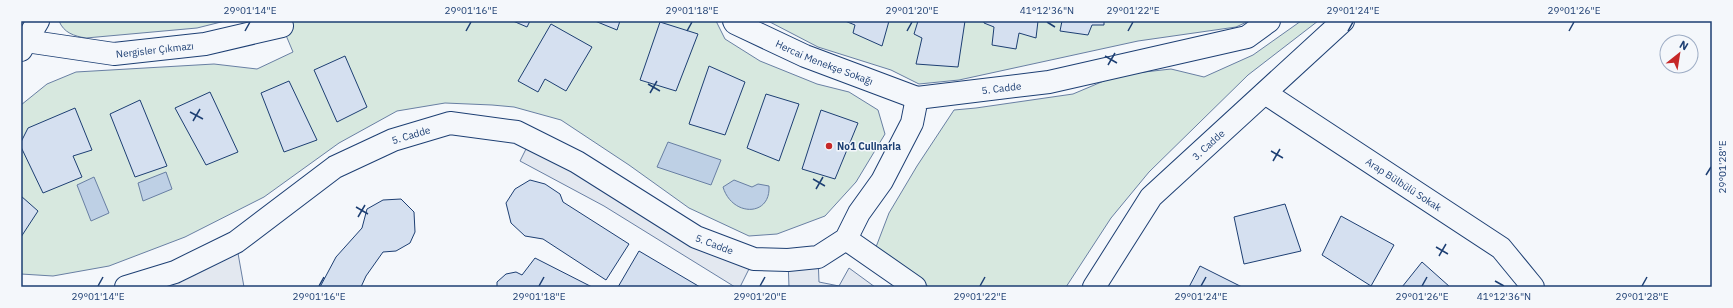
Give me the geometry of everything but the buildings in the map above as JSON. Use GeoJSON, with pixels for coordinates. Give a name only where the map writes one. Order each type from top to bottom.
{"type":"FeatureCollection","features":[{"type":"Feature","properties":{"kind":"street"},"geometry":{"type":"LineString","coordinates":[[24,45],[38,21]]}},
{"type":"Feature","properties":{"kind":"street","name":"Hercai Menekşe Sokağı"},"geometry":{"type":"LineString","coordinates":[[734,21],[735,23],[805,56],[917,98]]}},
{"type":"Feature","properties":{"kind":"street","name":"5. Cadde"},"geometry":{"type":"LineString","coordinates":[[917,98],[1049,82],[1247,37],[1269,21]]}},
{"type":"Feature","properties":{"kind":"street","name":"3. Cadde"},"geometry":{"type":"LineString","coordinates":[[1094,287],[1151,198],[1343,21]]}},
{"type":"Feature","properties":{"kind":"street","name":"Nergisler Çıkmazı"},"geometry":{"type":"LineString","coordinates":[[24,45],[114,54],[205,44],[282,26]]}},
{"type":"Feature","properties":{"kind":"street","name":"Arap Bülbülü Sokak"},"geometry":{"type":"LineString","coordinates":[[1265,92],[1500,248],[1533,287]]}},
{"type":"Feature","properties":{"kind":"street"},"geometry":{"type":"LineString","coordinates":[[916,287],[846,239],[859,213],[882,181],[912,123],[917,98]]}},
{"type":"Feature","properties":{"kind":"street","name":"5. Cadde"},"geometry":{"type":"LineString","coordinates":[[126,287],[175,272],[236,242],[336,167],[393,140],[450,123],[517,132],[577,162],[696,237],[754,260],[788,260],[818,257],[846,239]]}},
{"type":"Feature","properties":{"kind":"shaded area"},"geometry":{"type":"Polygon","coordinates":[[[59,21],[225,21],[197,28],[86,38],[70,33],[61,25],[59,21]]]}},
{"type":"Feature","properties":{"kind":"shaded area"},"geometry":{"type":"Polygon","coordinates":[[[280,21],[716,21],[725,39],[760,61],[817,84],[849,92],[878,110],[885,134],[856,182],[825,216],[777,234],[749,236],[689,208],[629,165],[561,120],[514,107],[445,103],[397,111],[339,143],[264,197],[185,237],[109,266],[53,276],[21,274],[21,105],[47,84],[76,72],[214,64],[257,69],[293,52],[280,21]]]}},
{"type":"Feature","properties":{"kind":"shaded area"},"geometry":{"type":"Polygon","coordinates":[[[768,21],[1249,21],[1236,27],[1138,41],[959,80],[919,84],[891,70],[818,47],[768,21]]]}},
{"type":"Feature","properties":{"kind":"shaded area"},"geometry":{"type":"Polygon","coordinates":[[[1301,21],[1318,21],[1248,75],[1149,172],[1111,218],[1066,287],[929,287],[876,247],[889,213],[917,166],[954,110],[1073,94],[1118,75],[1171,69],[1204,77],[1253,55],[1301,21]]]}},
{"type":"Feature","properties":{"kind":"shaded area"},"geometry":{"type":"Polygon","coordinates":[[[531,139],[754,259],[740,287],[735,287],[604,206],[520,161],[531,139]]]}},
{"type":"Feature","properties":{"kind":"shaded area"},"geometry":{"type":"Polygon","coordinates":[[[236,242],[244,287],[126,287],[236,242]]]}},
{"type":"Feature","properties":{"kind":"shaded area"},"geometry":{"type":"Polygon","coordinates":[[[818,257],[819,282],[839,286],[849,268],[875,287],[789,287],[788,260],[818,257]]]}},
{"type":"Feature","properties":{"kind":"water"},"geometry":{"type":"Polygon","coordinates":[[[668,142],[721,160],[711,185],[657,167],[668,142]]]}},
{"type":"Feature","properties":{"kind":"water"},"geometry":{"type":"Polygon","coordinates":[[[166,172],[172,189],[143,201],[138,183],[166,172]]]}},
{"type":"Feature","properties":{"kind":"water"},"geometry":{"type":"Polygon","coordinates":[[[94,177],[109,213],[91,221],[77,185],[94,177]]]}},
{"type":"Feature","properties":{"kind":"water"},"geometry":{"type":"Polygon","coordinates":[[[734,180],[752,187],[758,184],[769,186],[768,196],[764,203],[758,208],[750,209],[742,208],[734,204],[728,197],[723,187],[734,180]]]}},
{"type":"Feature","properties":{"kind":"place","name":"No1 Culinaria"},"geometry":{"type":"Point","coordinates":[829,146]}}]}
